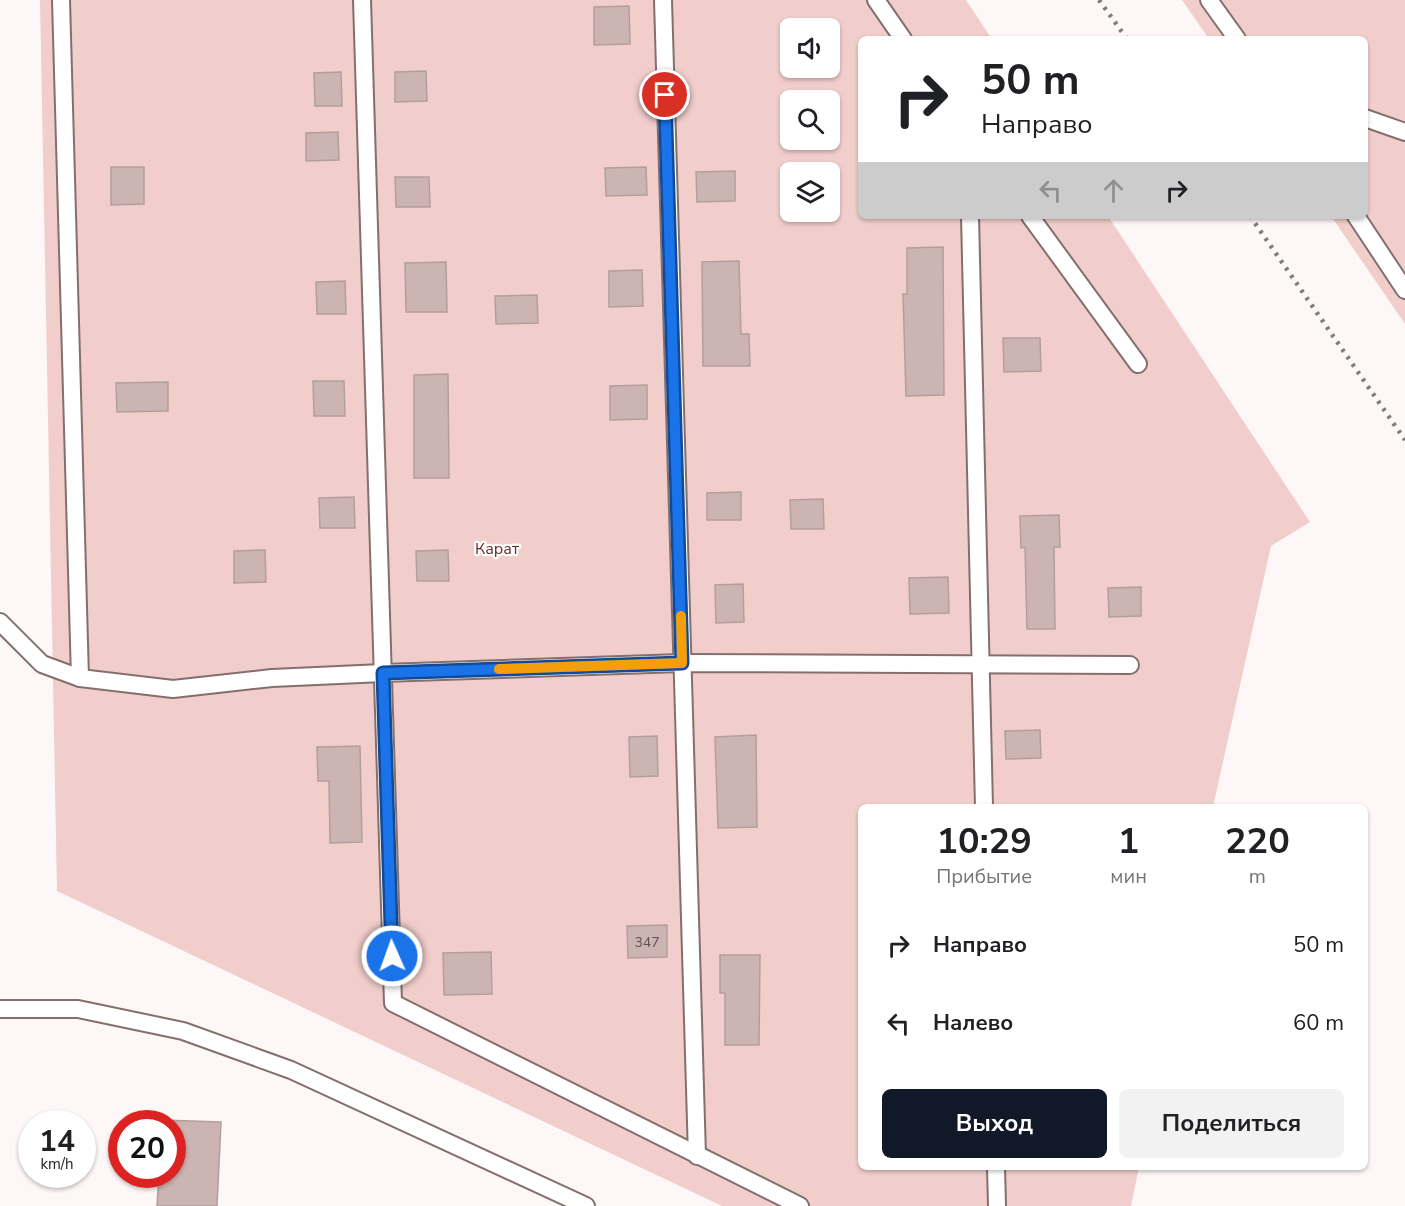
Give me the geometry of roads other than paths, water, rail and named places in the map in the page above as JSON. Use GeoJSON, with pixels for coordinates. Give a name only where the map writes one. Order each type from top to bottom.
{"type":"FeatureCollection","features":[{"type":"Feature","properties":{"kind":"lane"},"geometry":{"type":"LineString","coordinates":[[61,0],[80,678]]}},
{"type":"Feature","properties":{"kind":"lane"},"geometry":{"type":"LineString","coordinates":[[362,0],[393,1004],[800,1206]]}},
{"type":"Feature","properties":{"kind":"lane"},"geometry":{"type":"LineString","coordinates":[[663,0],[697,1156]]}},
{"type":"Feature","properties":{"kind":"lane"},"geometry":{"type":"LineString","coordinates":[[876,0],[901,36]]}},
{"type":"Feature","properties":{"kind":"lane"},"geometry":{"type":"LineString","coordinates":[[1209,0],[1235,36]]}},
{"type":"Feature","properties":{"kind":"lane"},"geometry":{"type":"LineString","coordinates":[[1368,119],[1405,132]]}},
{"type":"Feature","properties":{"kind":"lane"},"geometry":{"type":"LineString","coordinates":[[970,219],[984,804]]}},
{"type":"Feature","properties":{"kind":"lane"},"geometry":{"type":"LineString","coordinates":[[1032,219],[1138,364]]}},
{"type":"Feature","properties":{"kind":"lane"},"geometry":{"type":"LineString","coordinates":[[1358,219],[1405,290]]}},
{"type":"Feature","properties":{"kind":"lane"},"geometry":{"type":"LineString","coordinates":[[0,622],[42,664],[80,678],[173,689],[272,678],[682,663],[1130,665]]}},
{"type":"Feature","properties":{"kind":"lane"},"geometry":{"type":"LineString","coordinates":[[0,1009],[78,1009],[183,1031],[291,1070],[586,1206]]}},
{"type":"Feature","properties":{"kind":"lane"},"geometry":{"type":"LineString","coordinates":[[996,1170],[997,1206]]}},
{"type":"Feature","properties":{"kind":"railway"},"geometry":{"type":"LineString","coordinates":[[1099,0],[1125,36]]}},
{"type":"Feature","properties":{"kind":"railway"},"geometry":{"type":"LineString","coordinates":[[1252,219],[1405,440]]}},
{"type":"Feature","properties":{"kind":"park label","name":"Карат"},"geometry":{"type":"Point","coordinates":[497,548]}}]}
